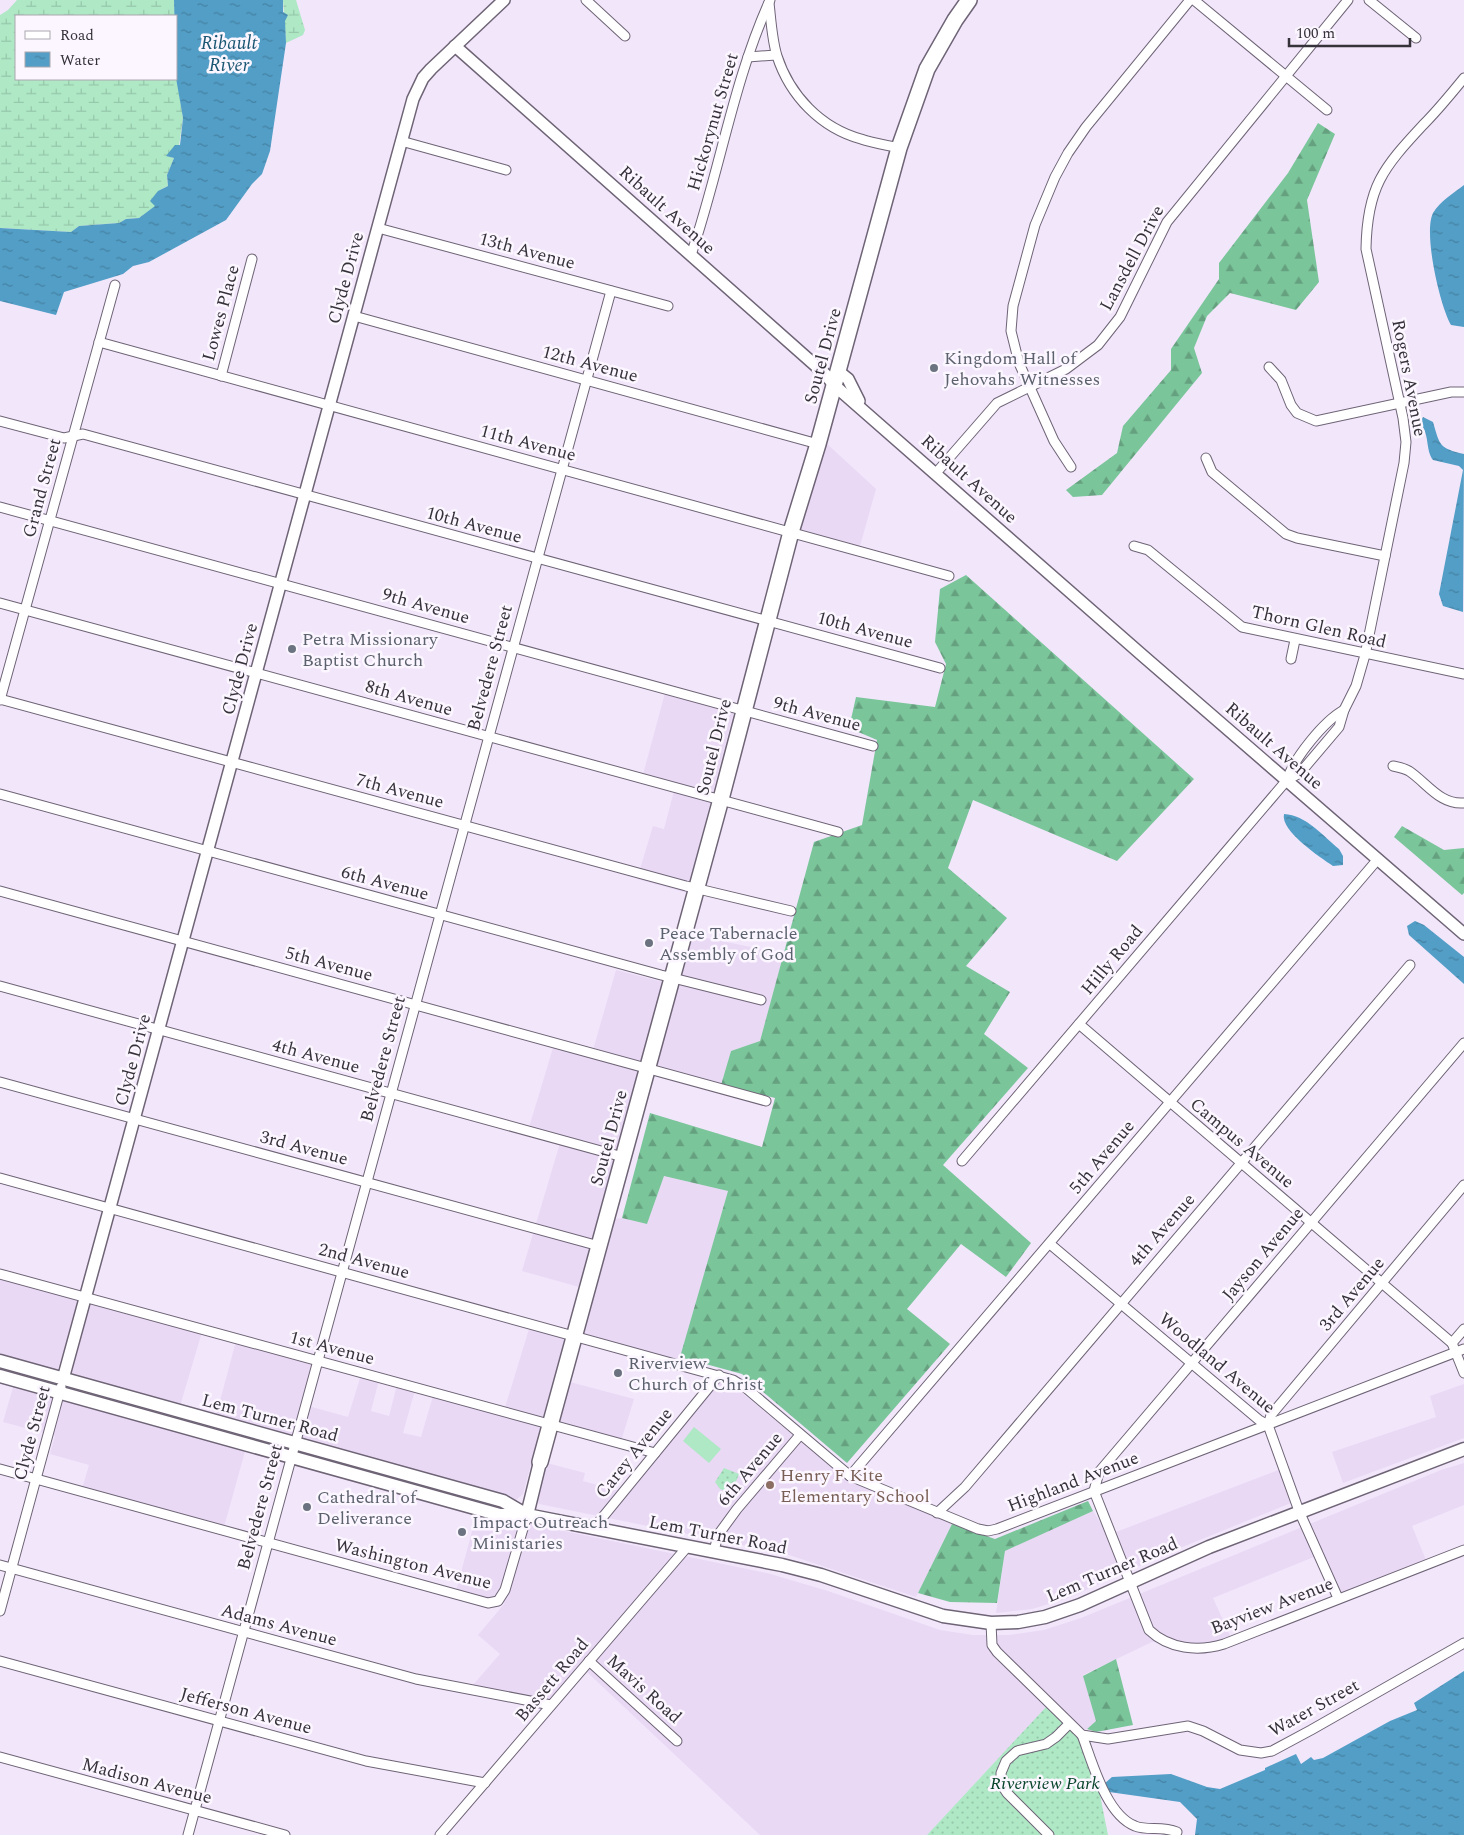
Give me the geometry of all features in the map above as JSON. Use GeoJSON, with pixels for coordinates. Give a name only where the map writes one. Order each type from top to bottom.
{"type":"FeatureCollection","features":[{"type":"Feature","properties":{"kind":"main road","name":"Soutel Drive"},"geometry":{"type":"LineString","coordinates":[[527,1515],[574,1335],[721,799],[742,711],[899,148],[927,69],[955,20],[969,0]]}},
{"type":"Feature","properties":{"kind":"main road","name":"Lem Turner Road"},"geometry":{"type":"LineString","coordinates":[[0,1361],[503,1501],[527,1515]]}},
{"type":"Feature","properties":{"kind":"main road","name":"Lem Turner Road"},"geometry":{"type":"LineString","coordinates":[[0,1376],[500,1515],[527,1515],[593,1529],[714,1550],[821,1575],[943,1616],[991,1623],[1045,1617],[1080,1605],[1209,1547],[1464,1449]]}},
{"type":"Feature","properties":{"kind":"street","name":"Clyde Drive"},"geometry":{"type":"LineString","coordinates":[[63,1379],[401,141],[418,87],[431,69],[504,0]]}},
{"type":"Feature","properties":{"kind":"street"},"geometry":{"type":"LineString","coordinates":[[586,0],[625,36]]}},
{"type":"Feature","properties":{"kind":"street"},"geometry":{"type":"LineString","coordinates":[[1071,467],[1054,441],[1028,386],[1014,347],[1011,318],[1034,225],[1044,200],[1064,161],[1086,127],[1190,0]]}},
{"type":"Feature","properties":{"kind":"street"},"geometry":{"type":"LineString","coordinates":[[1194,0],[1327,110]]}},
{"type":"Feature","properties":{"kind":"street","name":"Lansdell Drive"},"geometry":{"type":"LineString","coordinates":[[936,473],[997,402],[1066,369],[1085,356],[1112,329],[1125,307],[1167,222],[1348,0]]}},
{"type":"Feature","properties":{"kind":"street"},"geometry":{"type":"LineString","coordinates":[[1369,0],[1416,38]]}},
{"type":"Feature","properties":{"kind":"street"},"geometry":{"type":"LineString","coordinates":[[770,1],[776,55],[786,79],[809,109],[826,122],[861,140],[899,148]]}},
{"type":"Feature","properties":{"kind":"street","name":"Hickorynut Street"},"geometry":{"type":"LineString","coordinates":[[691,255],[748,57],[760,21],[770,1]]}},
{"type":"Feature","properties":{"kind":"street","name":"Ribault Avenue"},"geometry":{"type":"LineString","coordinates":[[455,46],[825,374],[836,378],[862,407],[1142,656],[1464,934]]}},
{"type":"Feature","properties":{"kind":"street"},"geometry":{"type":"LineString","coordinates":[[748,57],[776,55]]}},
{"type":"Feature","properties":{"kind":"street","name":"Rogers Avenue"},"geometry":{"type":"LineString","coordinates":[[1287,780],[1300,773],[1339,727],[1344,710],[1356,686],[1365,655],[1406,442],[1400,403],[1366,249],[1369,214],[1377,184],[1388,164],[1464,78]]}},
{"type":"Feature","properties":{"kind":"street"},"geometry":{"type":"LineString","coordinates":[[401,141],[506,170]]}},
{"type":"Feature","properties":{"kind":"street","name":"13th Avenue"},"geometry":{"type":"LineString","coordinates":[[378,228],[668,306]]}},
{"type":"Feature","properties":{"kind":"street","name":"Lowes Place"},"geometry":{"type":"LineString","coordinates":[[221,376],[252,259]]}},
{"type":"Feature","properties":{"kind":"street","name":"Grand Street"},"geometry":{"type":"LineString","coordinates":[[0,699],[115,285]]}},
{"type":"Feature","properties":{"kind":"street","name":"Belvedere Street"},"geometry":{"type":"LineString","coordinates":[[188,1835],[294,1442],[611,291]]}},
{"type":"Feature","properties":{"kind":"street","name":"12th Avenue"},"geometry":{"type":"LineString","coordinates":[[354,316],[818,444]]}},
{"type":"Feature","properties":{"kind":"street","name":"11th Avenue"},"geometry":{"type":"LineString","coordinates":[[99,342],[949,576]]}},
{"type":"Feature","properties":{"kind":"street"},"geometry":{"type":"LineString","coordinates":[[1270,367],[1281,380],[1291,405],[1306,418],[1325,420],[1400,403],[1464,392]]}},
{"type":"Feature","properties":{"kind":"street","name":"10th Avenue"},"geometry":{"type":"LineString","coordinates":[[0,420],[64,438],[83,434],[940,668]]}},
{"type":"Feature","properties":{"kind":"street"},"geometry":{"type":"LineString","coordinates":[[1206,458],[1212,472],[1286,534],[1297,538],[1385,556]]}},
{"type":"Feature","properties":{"kind":"street","name":"9th Avenue"},"geometry":{"type":"LineString","coordinates":[[0,507],[873,746]]}},
{"type":"Feature","properties":{"kind":"street","name":"Thorn Glen Road"},"geometry":{"type":"LineString","coordinates":[[1134,546],[1148,550],[1242,627],[1365,655],[1464,674]]}},
{"type":"Feature","properties":{"kind":"street","name":"8th Avenue"},"geometry":{"type":"LineString","coordinates":[[0,603],[838,832]]}},
{"type":"Feature","properties":{"kind":"street"},"geometry":{"type":"LineString","coordinates":[[1292,659],[1295,640]]}},
{"type":"Feature","properties":{"kind":"street","name":"7th Avenue"},"geometry":{"type":"LineString","coordinates":[[0,699],[464,826],[696,888],[791,911]]}},
{"type":"Feature","properties":{"kind":"street"},"geometry":{"type":"LineString","coordinates":[[1393,766],[1407,770],[1440,797],[1458,803],[1464,802]]}},
{"type":"Feature","properties":{"kind":"street","name":"Hilly Road"},"geometry":{"type":"LineString","coordinates":[[962,1161],[1287,780]]}},
{"type":"Feature","properties":{"kind":"street","name":"6th Avenue"},"geometry":{"type":"LineString","coordinates":[[0,794],[672,978],[700,983],[761,1000]]}},
{"type":"Feature","properties":{"kind":"street","name":"5th Avenue"},"geometry":{"type":"LineString","coordinates":[[850,1476],[1378,859]]}},
{"type":"Feature","properties":{"kind":"street","name":"5th Avenue"},"geometry":{"type":"LineString","coordinates":[[0,891],[766,1101]]}},
{"type":"Feature","properties":{"kind":"street","name":"4th Avenue"},"geometry":{"type":"LineString","coordinates":[[937,1513],[965,1487],[1410,965]]}},
{"type":"Feature","properties":{"kind":"street","name":"4th Avenue"},"geometry":{"type":"LineString","coordinates":[[0,986],[623,1157]]}},
{"type":"Feature","properties":{"kind":"street","name":"Campus Avenue"},"geometry":{"type":"LineString","coordinates":[[1078,1024],[1460,1350],[1464,1374]]}},
{"type":"Feature","properties":{"kind":"street","name":"Jayson Avenue"},"geometry":{"type":"LineString","coordinates":[[1094,1491],[1099,1472],[1464,1043]]}},
{"type":"Feature","properties":{"kind":"street","name":"3rd Avenue"},"geometry":{"type":"LineString","coordinates":[[0,1082],[599,1246]]}},
{"type":"Feature","properties":{"kind":"street","name":"2nd Avenue"},"geometry":{"type":"LineString","coordinates":[[0,1178],[719,1375]]}},
{"type":"Feature","properties":{"kind":"street","name":"3rd Avenue"},"geometry":{"type":"LineString","coordinates":[[1268,1424],[1271,1415],[1464,1185]]}},
{"type":"Feature","properties":{"kind":"street","name":"Woodland Avenue"},"geometry":{"type":"LineString","coordinates":[[1050,1244],[1259,1420],[1268,1424],[1299,1511],[1338,1598]]}},
{"type":"Feature","properties":{"kind":"street","name":"1st Avenue"},"geometry":{"type":"LineString","coordinates":[[0,1274],[655,1453]]}},
{"type":"Feature","properties":{"kind":"street"},"geometry":{"type":"LineString","coordinates":[[1452,1343],[1464,1328]]}},
{"type":"Feature","properties":{"kind":"street","name":"Highland Avenue"},"geometry":{"type":"LineString","coordinates":[[719,1375],[746,1388],[850,1476],[937,1513],[988,1531],[1460,1350]]}},
{"type":"Feature","properties":{"kind":"street","name":"Carey Avenue"},"geometry":{"type":"LineString","coordinates":[[593,1529],[719,1375]]}},
{"type":"Feature","properties":{"kind":"street","name":"Clyde Street"},"geometry":{"type":"LineString","coordinates":[[0,1611],[63,1379]]}},
{"type":"Feature","properties":{"kind":"street","name":"6th Avenue"},"geometry":{"type":"LineString","coordinates":[[714,1550],[718,1535],[800,1435]]}},
{"type":"Feature","properties":{"kind":"street","name":"Washington Avenue"},"geometry":{"type":"LineString","coordinates":[[0,1469],[493,1603],[498,1601],[505,1590],[527,1515]]}},
{"type":"Feature","properties":{"kind":"street","name":"Bayview Avenue"},"geometry":{"type":"LineString","coordinates":[[1094,1491],[1149,1630],[1158,1638],[1170,1644],[1198,1649],[1224,1644],[1464,1550]]}},
{"type":"Feature","properties":{"kind":"street","name":"Bassett Road"},"geometry":{"type":"LineString","coordinates":[[440,1835],[688,1546]]}},
{"type":"Feature","properties":{"kind":"street","name":"Adams Avenue"},"geometry":{"type":"LineString","coordinates":[[0,1565],[416,1679],[552,1705]]}},
{"type":"Feature","properties":{"kind":"street"},"geometry":{"type":"LineString","coordinates":[[991,1623],[992,1645],[997,1652],[1082,1735],[1102,1788],[1126,1821],[1140,1828],[1164,1828],[1177,1832]]}},
{"type":"Feature","properties":{"kind":"street","name":"Water Street"},"geometry":{"type":"LineString","coordinates":[[1082,1735],[1108,1739],[1188,1726],[1203,1731],[1240,1750],[1261,1753],[1272,1751],[1464,1643]]}},
{"type":"Feature","properties":{"kind":"street","name":"Jefferson Avenue"},"geometry":{"type":"LineString","coordinates":[[0,1661],[366,1761],[485,1783]]}},
{"type":"Feature","properties":{"kind":"street","name":"Mavis Road"},"geometry":{"type":"LineString","coordinates":[[589,1661],[677,1741]]}},
{"type":"Feature","properties":{"kind":"street"},"geometry":{"type":"LineString","coordinates":[[1049,1835],[1006,1793],[1000,1784],[1001,1773],[1006,1762],[1017,1751],[1046,1744],[1056,1738],[1069,1724]]}},
{"type":"Feature","properties":{"kind":"street","name":"Madison Avenue"},"geometry":{"type":"LineString","coordinates":[[0,1757],[285,1835]]}},
{"type":"Feature","properties":{"kind":"shaded area"},"geometry":{"type":"Polygon","coordinates":[[[826,443],[876,489],[860,546],[800,530],[826,443]]]}},
{"type":"Feature","properties":{"kind":"shaded area"},"geometry":{"type":"Polygon","coordinates":[[[665,693],[734,711],[687,893],[637,879],[653,826],[664,829],[674,791],[641,782],[665,693]]]}},
{"type":"Feature","properties":{"kind":"shaded area"},"geometry":{"type":"Polygon","coordinates":[[[692,935],[784,954],[760,1041],[731,1051],[721,1085],[657,1066],[692,935]]]}},
{"type":"Feature","properties":{"kind":"shaded area"},"geometry":{"type":"Polygon","coordinates":[[[616,970],[663,982],[579,1287],[522,1271],[560,1143],[527,1134],[553,1048],[591,1057],[616,970]]]}},
{"type":"Feature","properties":{"kind":"shaded area"},"geometry":{"type":"Polygon","coordinates":[[[664,1176],[728,1191],[677,1368],[582,1340],[614,1219],[622,1218],[647,1224],[664,1176]]]}},
{"type":"Feature","properties":{"kind":"shaded area"},"geometry":{"type":"Polygon","coordinates":[[[0,1277],[81,1300],[57,1371],[0,1356],[0,1277]]]}},
{"type":"Feature","properties":{"kind":"shaded area"},"geometry":{"type":"Polygon","coordinates":[[[88,1301],[202,1332],[180,1406],[74,1376],[72,1372],[88,1301]]]}},
{"type":"Feature","properties":{"kind":"shaded area"},"geometry":{"type":"Polygon","coordinates":[[[529,1329],[565,1338],[523,1494],[516,1500],[216,1416],[236,1341],[312,1363],[301,1404],[348,1417],[361,1375],[379,1380],[371,1411],[389,1416],[397,1385],[415,1390],[403,1433],[421,1437],[433,1396],[503,1414],[529,1329]]]}},
{"type":"Feature","properties":{"kind":"shaded area","name":"Henry F Kite Elementary School"},"geometry":{"type":"Polygon","coordinates":[[[718,1380],[731,1384],[848,1480],[952,1524],[916,1597],[786,1554],[539,1504],[537,1501],[547,1463],[585,1473],[583,1481],[626,1493],[718,1380]]]}},
{"type":"Feature","properties":{"kind":"shaded area"},"geometry":{"type":"Polygon","coordinates":[[[570,1382],[634,1399],[621,1441],[559,1424],[570,1382]]]}},
{"type":"Feature","properties":{"kind":"shaded area"},"geometry":{"type":"Polygon","coordinates":[[[14,1384],[246,1448],[224,1527],[82,1489],[89,1465],[50,1454],[55,1436],[3,1422],[14,1384]]]}},
{"type":"Feature","properties":{"kind":"shaded area"},"geometry":{"type":"Polygon","coordinates":[[[1464,1384],[1464,1438],[1343,1483],[1332,1452],[1436,1417],[1430,1396],[1464,1384]]]}},
{"type":"Feature","properties":{"kind":"shaded area"},"geometry":{"type":"Polygon","coordinates":[[[1464,1463],[1464,1505],[1412,1526],[1426,1560],[1332,1597],[1314,1557],[1213,1598],[1231,1638],[1202,1646],[1152,1642],[1083,1675],[1096,1721],[1077,1737],[1046,1707],[927,1835],[760,1835],[587,1672],[560,1703],[472,1686],[500,1654],[478,1635],[505,1603],[456,1591],[477,1513],[767,1573],[828,1591],[940,1630],[973,1635],[1009,1635],[1044,1630],[1081,1618],[1441,1470],[1464,1463]]]}},
{"type":"Feature","properties":{"kind":"shaded area"},"geometry":{"type":"Polygon","coordinates":[[[1289,1466],[1301,1499],[1175,1550],[1066,1599],[1032,1609],[996,1613],[1005,1551],[1093,1511],[1108,1535],[1289,1466]]]}},
{"type":"Feature","properties":{"kind":"green space"},"geometry":{"type":"Polygon","coordinates":[[[17,0],[174,0],[175,15],[15,15],[15,80],[177,80],[183,118],[179,146],[167,156],[174,158],[167,175],[168,186],[157,193],[155,199],[156,206],[139,218],[126,219],[119,223],[79,226],[71,232],[0,228],[0,15],[8,10],[17,0]]]}},
{"type":"Feature","properties":{"kind":"green space"},"geometry":{"type":"Polygon","coordinates":[[[283,0],[296,0],[305,30],[303,35],[286,43],[283,0]]]}},
{"type":"Feature","properties":{"kind":"green space"},"geometry":{"type":"Polygon","coordinates":[[[1318,123],[1335,134],[1307,200],[1319,282],[1296,310],[1230,293],[1207,316],[1194,348],[1202,373],[1102,495],[1073,497],[1066,490],[1117,453],[1123,426],[1171,370],[1171,349],[1219,279],[1219,263],[1288,173],[1318,123]]]}},
{"type":"Feature","properties":{"kind":"green space"},"geometry":{"type":"Polygon","coordinates":[[[966,575],[1194,779],[1117,861],[973,800],[948,868],[1007,918],[966,966],[1010,992],[984,1034],[1028,1068],[943,1165],[1031,1243],[1006,1277],[961,1244],[907,1309],[950,1344],[847,1463],[742,1374],[680,1357],[728,1191],[664,1176],[647,1224],[622,1218],[650,1113],[762,1147],[775,1098],[721,1085],[731,1051],[760,1041],[814,842],[862,825],[877,740],[849,728],[856,697],[935,707],[946,664],[935,642],[940,589],[966,575]]]}},
{"type":"Feature","properties":{"kind":"green space"},"geometry":{"type":"Polygon","coordinates":[[[1402,826],[1444,850],[1464,848],[1464,893],[1462,895],[1394,837],[1402,826]]]}},
{"type":"Feature","properties":{"kind":"green space"},"geometry":{"type":"Polygon","coordinates":[[[694,1427],[721,1449],[709,1463],[683,1441],[694,1427]]]}},
{"type":"Feature","properties":{"kind":"green space"},"geometry":{"type":"Polygon","coordinates":[[[724,1468],[739,1474],[735,1484],[727,1492],[720,1489],[715,1482],[724,1468]]]}},
{"type":"Feature","properties":{"kind":"green space"},"geometry":{"type":"Polygon","coordinates":[[[1088,1501],[1093,1511],[1005,1551],[997,1603],[950,1602],[918,1593],[952,1524],[995,1539],[1088,1501]]]}},
{"type":"Feature","properties":{"kind":"green space"},"geometry":{"type":"Polygon","coordinates":[[[1116,1659],[1133,1725],[1096,1732],[1087,1729],[1096,1721],[1083,1676],[1116,1659]]]}},
{"type":"Feature","properties":{"kind":"green space","name":"Riverview Park"},"geometry":{"type":"Polygon","coordinates":[[[1046,1707],[1091,1750],[1108,1835],[927,1835],[1046,1707]]]}},
{"type":"Feature","properties":{"kind":"water","name":"Ribault River"},"geometry":{"type":"Polygon","coordinates":[[[174,0],[283,0],[283,12],[288,15],[285,21],[286,43],[270,151],[262,174],[252,184],[226,220],[149,262],[133,266],[123,274],[64,292],[56,315],[0,301],[0,228],[71,232],[79,226],[119,223],[126,219],[139,218],[155,206],[150,201],[158,191],[168,186],[167,175],[174,158],[166,156],[175,145],[180,145],[183,118],[176,80],[178,80],[178,15],[174,15],[174,0]]]}},
{"type":"Feature","properties":{"kind":"water"},"geometry":{"type":"Polygon","coordinates":[[[1464,185],[1464,327],[1451,325],[1442,302],[1431,252],[1430,223],[1433,213],[1443,201],[1464,185]]]}},
{"type":"Feature","properties":{"kind":"water"},"geometry":{"type":"Polygon","coordinates":[[[1423,417],[1433,422],[1439,441],[1445,448],[1464,454],[1463,612],[1443,606],[1439,594],[1463,470],[1459,466],[1433,460],[1425,432],[1420,423],[1423,417]]]}},
{"type":"Feature","properties":{"kind":"water"},"geometry":{"type":"Polygon","coordinates":[[[1284,814],[1300,818],[1320,832],[1339,849],[1343,856],[1343,865],[1333,866],[1302,843],[1288,828],[1284,821],[1284,814]]]}},
{"type":"Feature","properties":{"kind":"water"},"geometry":{"type":"Polygon","coordinates":[[[1415,921],[1424,925],[1464,957],[1464,984],[1409,935],[1407,926],[1415,921]]]}},
{"type":"Feature","properties":{"kind":"water"},"geometry":{"type":"Polygon","coordinates":[[[1464,1671],[1464,1835],[1195,1835],[1197,1819],[1180,1802],[1109,1792],[1104,1784],[1112,1777],[1171,1774],[1207,1787],[1220,1789],[1265,1770],[1265,1768],[1296,1754],[1301,1764],[1311,1757],[1314,1760],[1323,1758],[1390,1721],[1417,1710],[1414,1703],[1464,1671]]]}},
{"type":"Feature","properties":{"kind":"place","name":"Kingdom Hall of Jehovahs Witnesses"},"geometry":{"type":"Point","coordinates":[934,368]}},
{"type":"Feature","properties":{"kind":"place","name":"Petra Missionary Baptist Church"},"geometry":{"type":"Point","coordinates":[292,649]}},
{"type":"Feature","properties":{"kind":"place","name":"Peace Tabernacle Assembly of God"},"geometry":{"type":"Point","coordinates":[649,943]}},
{"type":"Feature","properties":{"kind":"place","name":"Riverview Church of Christ"},"geometry":{"type":"Point","coordinates":[618,1373]}},
{"type":"Feature","properties":{"kind":"place","name":"Henry F Kite Elementary School"},"geometry":{"type":"Point","coordinates":[770,1485]}},
{"type":"Feature","properties":{"kind":"place","name":"Cathedral of Deliverance"},"geometry":{"type":"Point","coordinates":[307,1507]}},
{"type":"Feature","properties":{"kind":"place","name":"Impact Outreach Ministaries"},"geometry":{"type":"Point","coordinates":[462,1532]}}]}
